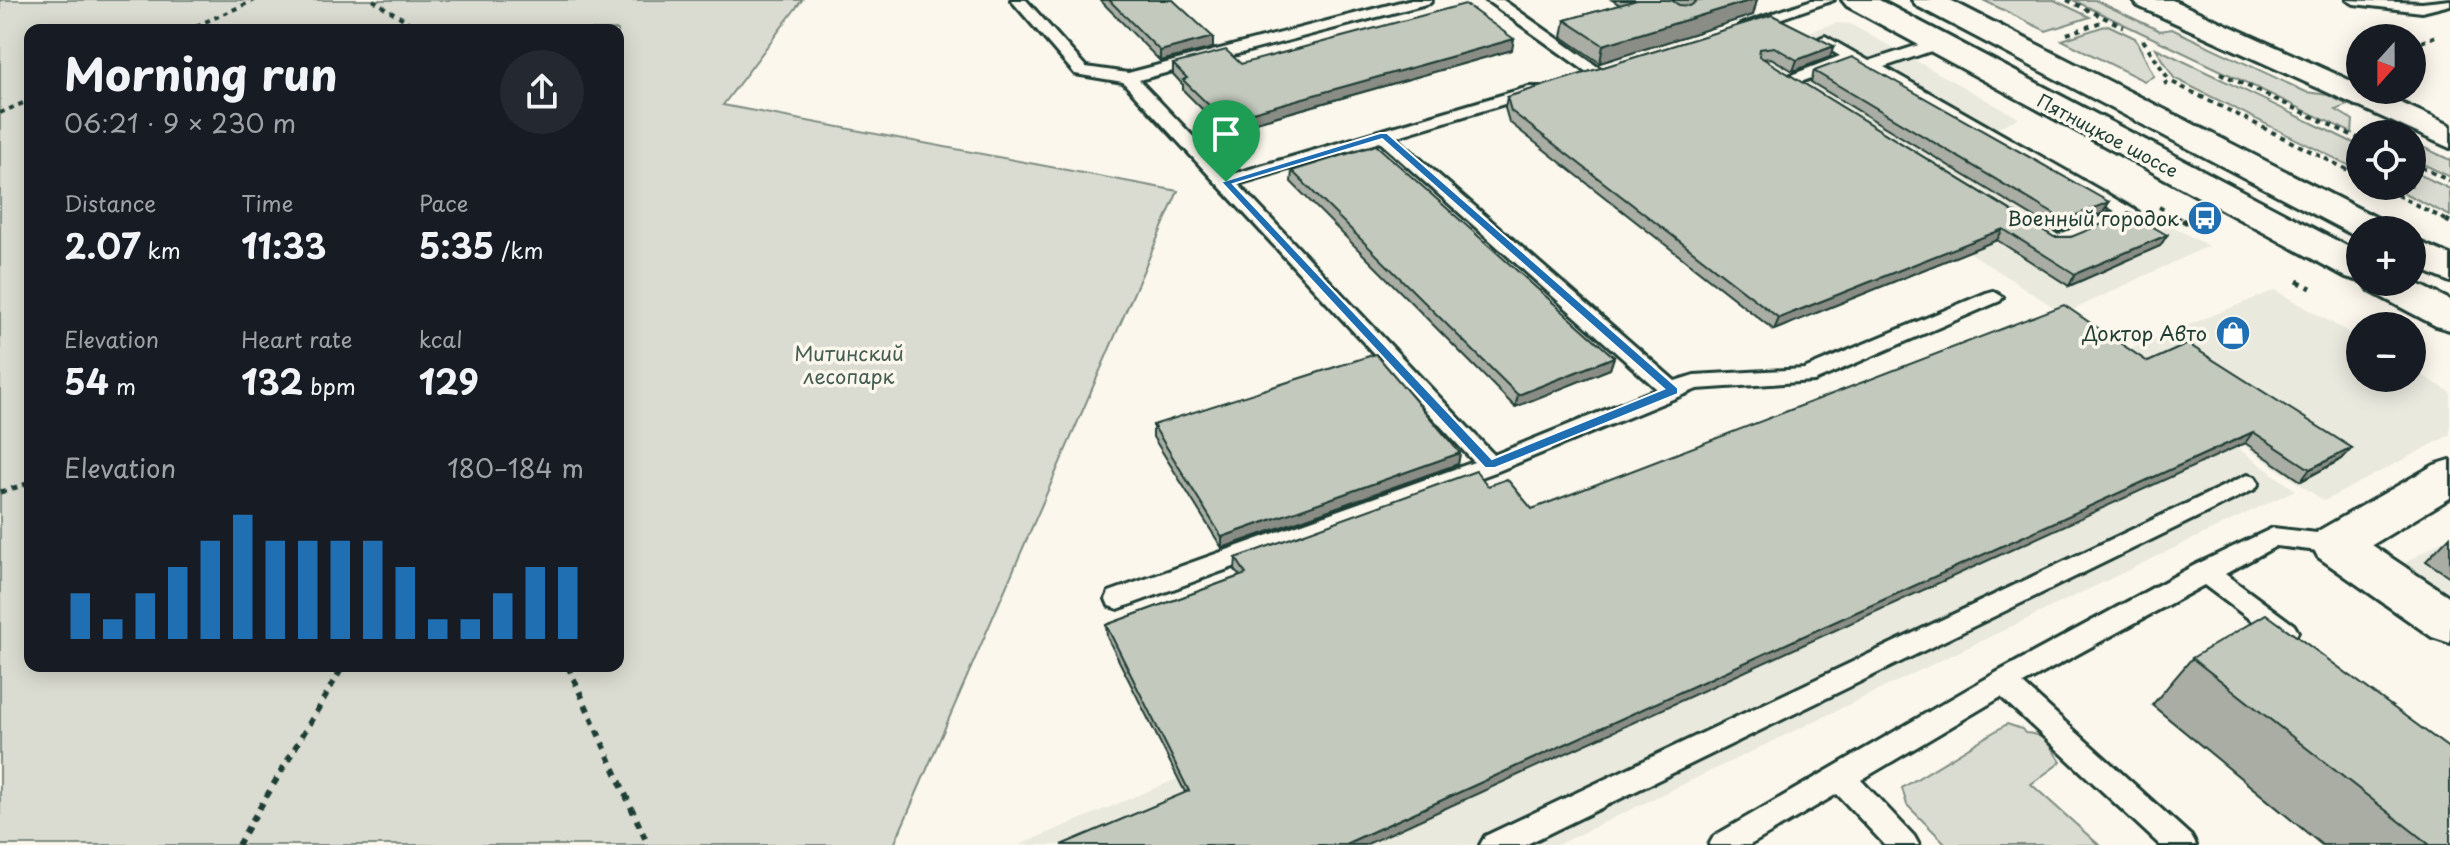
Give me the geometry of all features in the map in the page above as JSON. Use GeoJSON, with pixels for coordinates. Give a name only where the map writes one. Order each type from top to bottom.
{"type":"FeatureCollection","features":[{"type":"Feature","properties":{"kind":"main road","name":"Пятницкое шоссе"},"geometry":{"type":"LineString","coordinates":[[1857,0],[2346,262]]}},
{"type":"Feature","properties":{"kind":"main road","name":"Пятницкое шоссе"},"geometry":{"type":"LineString","coordinates":[[1927,0],[2346,217]]}},
{"type":"Feature","properties":{"kind":"main road"},"geometry":{"type":"LineString","coordinates":[[2151,0],[2450,138]]}},
{"type":"Feature","properties":{"kind":"main road"},"geometry":{"type":"LineString","coordinates":[[2426,258],[2450,270]]}},
{"type":"Feature","properties":{"kind":"main road"},"geometry":{"type":"LineString","coordinates":[[2410,296],[2450,317]]}},
{"type":"Feature","properties":{"kind":"main road"},"geometry":{"type":"LineString","coordinates":[[2450,477],[2335,544],[2450,623]]}},
{"type":"Feature","properties":{"kind":"lane"},"geometry":{"type":"LineString","coordinates":[[1018,0],[1081,71],[1128,78],[1404,2],[1425,0]]}},
{"type":"Feature","properties":{"kind":"lane"},"geometry":{"type":"LineString","coordinates":[[1226,182],[1603,70],[1493,0]]}},
{"type":"Feature","properties":{"kind":"lane"},"geometry":{"type":"LineString","coordinates":[[1734,30],[1827,0]]}},
{"type":"Feature","properties":{"kind":"lane"},"geometry":{"type":"LineString","coordinates":[[2354,0],[2422,8],[2450,19]]}},
{"type":"Feature","properties":{"kind":"lane"},"geometry":{"type":"LineString","coordinates":[[2422,8],[2450,0]]}},
{"type":"Feature","properties":{"kind":"lane"},"geometry":{"type":"LineString","coordinates":[[1825,41],[2129,212],[2057,242],[2030,226]]}},
{"type":"Feature","properties":{"kind":"lane"},"geometry":{"type":"LineString","coordinates":[[1871,66],[1937,44]]}},
{"type":"Feature","properties":{"kind":"lane"},"geometry":{"type":"LineString","coordinates":[[1818,96],[1785,76],[1853,57]]}},
{"type":"Feature","properties":{"kind":"lane"},"geometry":{"type":"LineString","coordinates":[[1128,78],[1490,465]]}},
{"type":"Feature","properties":{"kind":"lane"},"geometry":{"type":"LineString","coordinates":[[1384,136],[1673,391]]}},
{"type":"Feature","properties":{"kind":"lane"},"geometry":{"type":"LineString","coordinates":[[1118,599],[1490,465],[1694,382],[1807,376],[1993,297]]}},
{"type":"Feature","properties":{"kind":"lane"},"geometry":{"type":"LineString","coordinates":[[1495,845],[2247,483]]}},
{"type":"Feature","properties":{"kind":"lane"},"geometry":{"type":"LineString","coordinates":[[1724,845],[2003,682],[2273,537],[2335,544]]}},
{"type":"Feature","properties":{"kind":"lane"},"geometry":{"type":"LineString","coordinates":[[2204,572],[2302,645]]}},
{"type":"Feature","properties":{"kind":"lane"},"geometry":{"type":"LineString","coordinates":[[2003,682],[2181,845]]}},
{"type":"Feature","properties":{"kind":"lane"},"geometry":{"type":"LineString","coordinates":[[1840,777],[1904,845]]}},
{"type":"Feature","properties":{"kind":"path"},"geometry":{"type":"LineString","coordinates":[[201,24],[255,0]]}},
{"type":"Feature","properties":{"kind":"path"},"geometry":{"type":"LineString","coordinates":[[373,0],[411,24]]}},
{"type":"Feature","properties":{"kind":"path"},"geometry":{"type":"LineString","coordinates":[[2065,35],[2104,21]]}},
{"type":"Feature","properties":{"kind":"path"},"geometry":{"type":"LineString","coordinates":[[2426,40],[2450,30]]}},
{"type":"Feature","properties":{"kind":"path"},"geometry":{"type":"LineString","coordinates":[[2143,40],[2170,81]]}},
{"type":"Feature","properties":{"kind":"path"},"geometry":{"type":"LineString","coordinates":[[0,113],[24,103]]}},
{"type":"Feature","properties":{"kind":"path"},"geometry":{"type":"LineString","coordinates":[[2426,170],[2450,181]]}},
{"type":"Feature","properties":{"kind":"path"},"geometry":{"type":"LineString","coordinates":[[2407,200],[2450,222]]}},
{"type":"Feature","properties":{"kind":"path"},"geometry":{"type":"LineString","coordinates":[[0,492],[24,485]]}},
{"type":"Feature","properties":{"kind":"path"},"geometry":{"type":"LineString","coordinates":[[238,845],[339,672]]}},
{"type":"Feature","properties":{"kind":"path"},"geometry":{"type":"LineString","coordinates":[[571,672],[648,845]]}},
{"type":"Feature","properties":{"kind":"shaded area"},"geometry":{"type":"Polygon","coordinates":[[[1837,23],[1850,24],[2019,118],[1996,128],[2208,246],[2064,314],[1688,69],[1837,23]]]}},
{"type":"Feature","properties":{"kind":"shaded area"},"geometry":{"type":"Polygon","coordinates":[[[2275,290],[2346,331],[2346,392],[2426,392],[2426,377],[2450,392],[2450,435],[2324,501],[2138,373],[2153,365],[2129,349],[2275,290]]]}},
{"type":"Feature","properties":{"kind":"shaded area"},"geometry":{"type":"Polygon","coordinates":[[[2140,376],[2295,490],[1557,845],[1019,845],[2140,376]]]}},
{"type":"Feature","properties":{"kind":"shaded area"},"geometry":{"type":"Polygon","coordinates":[[[2450,536],[2450,594],[2404,564],[2450,536]]]}},
{"type":"Feature","properties":{"kind":"green space","name":"Митинский лесопарк"},"geometry":{"type":"Polygon","coordinates":[[[0,0],[802,0],[723,105],[1178,191],[894,845],[0,845],[0,0]]]}},
{"type":"Feature","properties":{"kind":"green space"},"geometry":{"type":"Polygon","coordinates":[[[1983,0],[2054,0],[2090,17],[2046,31],[1983,0]]]}},
{"type":"Feature","properties":{"kind":"green space"},"geometry":{"type":"Polygon","coordinates":[[[2073,0],[2095,0],[2160,31],[2172,29],[2306,92],[2328,95],[2348,105],[2336,110],[2353,120],[2346,120],[2346,130],[2073,0]]]}},
{"type":"Feature","properties":{"kind":"green space"},"geometry":{"type":"Polygon","coordinates":[[[2108,25],[2135,38],[2154,76],[2144,81],[2062,40],[2108,25]]]}},
{"type":"Feature","properties":{"kind":"green space"},"geometry":{"type":"Polygon","coordinates":[[[2156,48],[2346,139],[2346,164],[2174,78],[2156,48]]]}},
{"type":"Feature","properties":{"kind":"green space"},"geometry":{"type":"Polygon","coordinates":[[[2426,149],[2450,160],[2450,177],[2426,166],[2426,149]]]}},
{"type":"Feature","properties":{"kind":"green space"},"geometry":{"type":"Polygon","coordinates":[[[2426,178],[2450,189],[2450,216],[2418,200],[2426,200],[2426,178]]]}},
{"type":"Feature","properties":{"kind":"green space"},"geometry":{"type":"Polygon","coordinates":[[[2007,724],[2025,733],[2038,735],[2049,745],[2061,762],[2031,784],[2099,845],[1947,845],[1907,805],[1902,788],[2007,724]]]}},
{"type":"Feature","properties":{"kind":"building"},"geometry":{"type":"Polygon","coordinates":[[[1109,0],[1173,0],[1213,37],[1160,51],[1109,0]]]}},
{"type":"Feature","properties":{"kind":"building"},"geometry":{"type":"Polygon","coordinates":[[[1637,0],[1671,0],[1690,6],[1695,0],[1752,0],[1603,45],[1565,20],[1637,0]]]}},
{"type":"Feature","properties":{"kind":"building"},"geometry":{"type":"Polygon","coordinates":[[[1465,4],[1514,39],[1224,120],[1183,80],[1187,78],[1173,64],[1226,50],[1241,64],[1465,4]]]}},
{"type":"Feature","properties":{"kind":"building"},"geometry":{"type":"Polygon","coordinates":[[[1772,15],[1834,46],[1797,60],[1774,47],[1760,49],[1759,56],[2054,237],[2071,237],[2129,213],[2167,235],[2075,274],[2003,229],[1779,318],[1511,111],[1507,97],[1772,15]]]}},
{"type":"Feature","properties":{"kind":"building"},"geometry":{"type":"Polygon","coordinates":[[[1852,57],[2109,202],[2064,220],[1814,71],[1852,57]]]}},
{"type":"Feature","properties":{"kind":"building"},"geometry":{"type":"Polygon","coordinates":[[[1376,145],[1614,357],[1518,395],[1292,171],[1376,145]]]}},
{"type":"Feature","properties":{"kind":"building"},"geometry":{"type":"Polygon","coordinates":[[[2064,305],[2148,362],[2188,344],[2352,448],[2310,469],[2253,432],[1343,845],[1061,845],[1189,791],[1106,625],[1246,574],[1236,558],[1476,471],[1488,486],[1507,479],[1532,509],[2064,305]]]}},
{"type":"Feature","properties":{"kind":"building"},"geometry":{"type":"Polygon","coordinates":[[[1376,354],[1460,453],[1222,537],[1153,425],[1376,354]]]}},
{"type":"Feature","properties":{"kind":"building"},"geometry":{"type":"Polygon","coordinates":[[[2266,614],[2450,749],[2450,845],[2430,845],[2192,658],[2266,614]]]}},
{"type":"Feature","properties":{"kind":"place","name":"Военный городок"},"geometry":{"type":"Point","coordinates":[2205,218]}},
{"type":"Feature","properties":{"kind":"place","name":"Доктор Авто"},"geometry":{"type":"Point","coordinates":[2233,333]}},
{"type":"Feature","properties":{"kind":"route"},"geometry":{"type":"LineString","coordinates":[[1384,136],[1673,391],[1490,465],[1226,182],[1384,136]]}}]}
